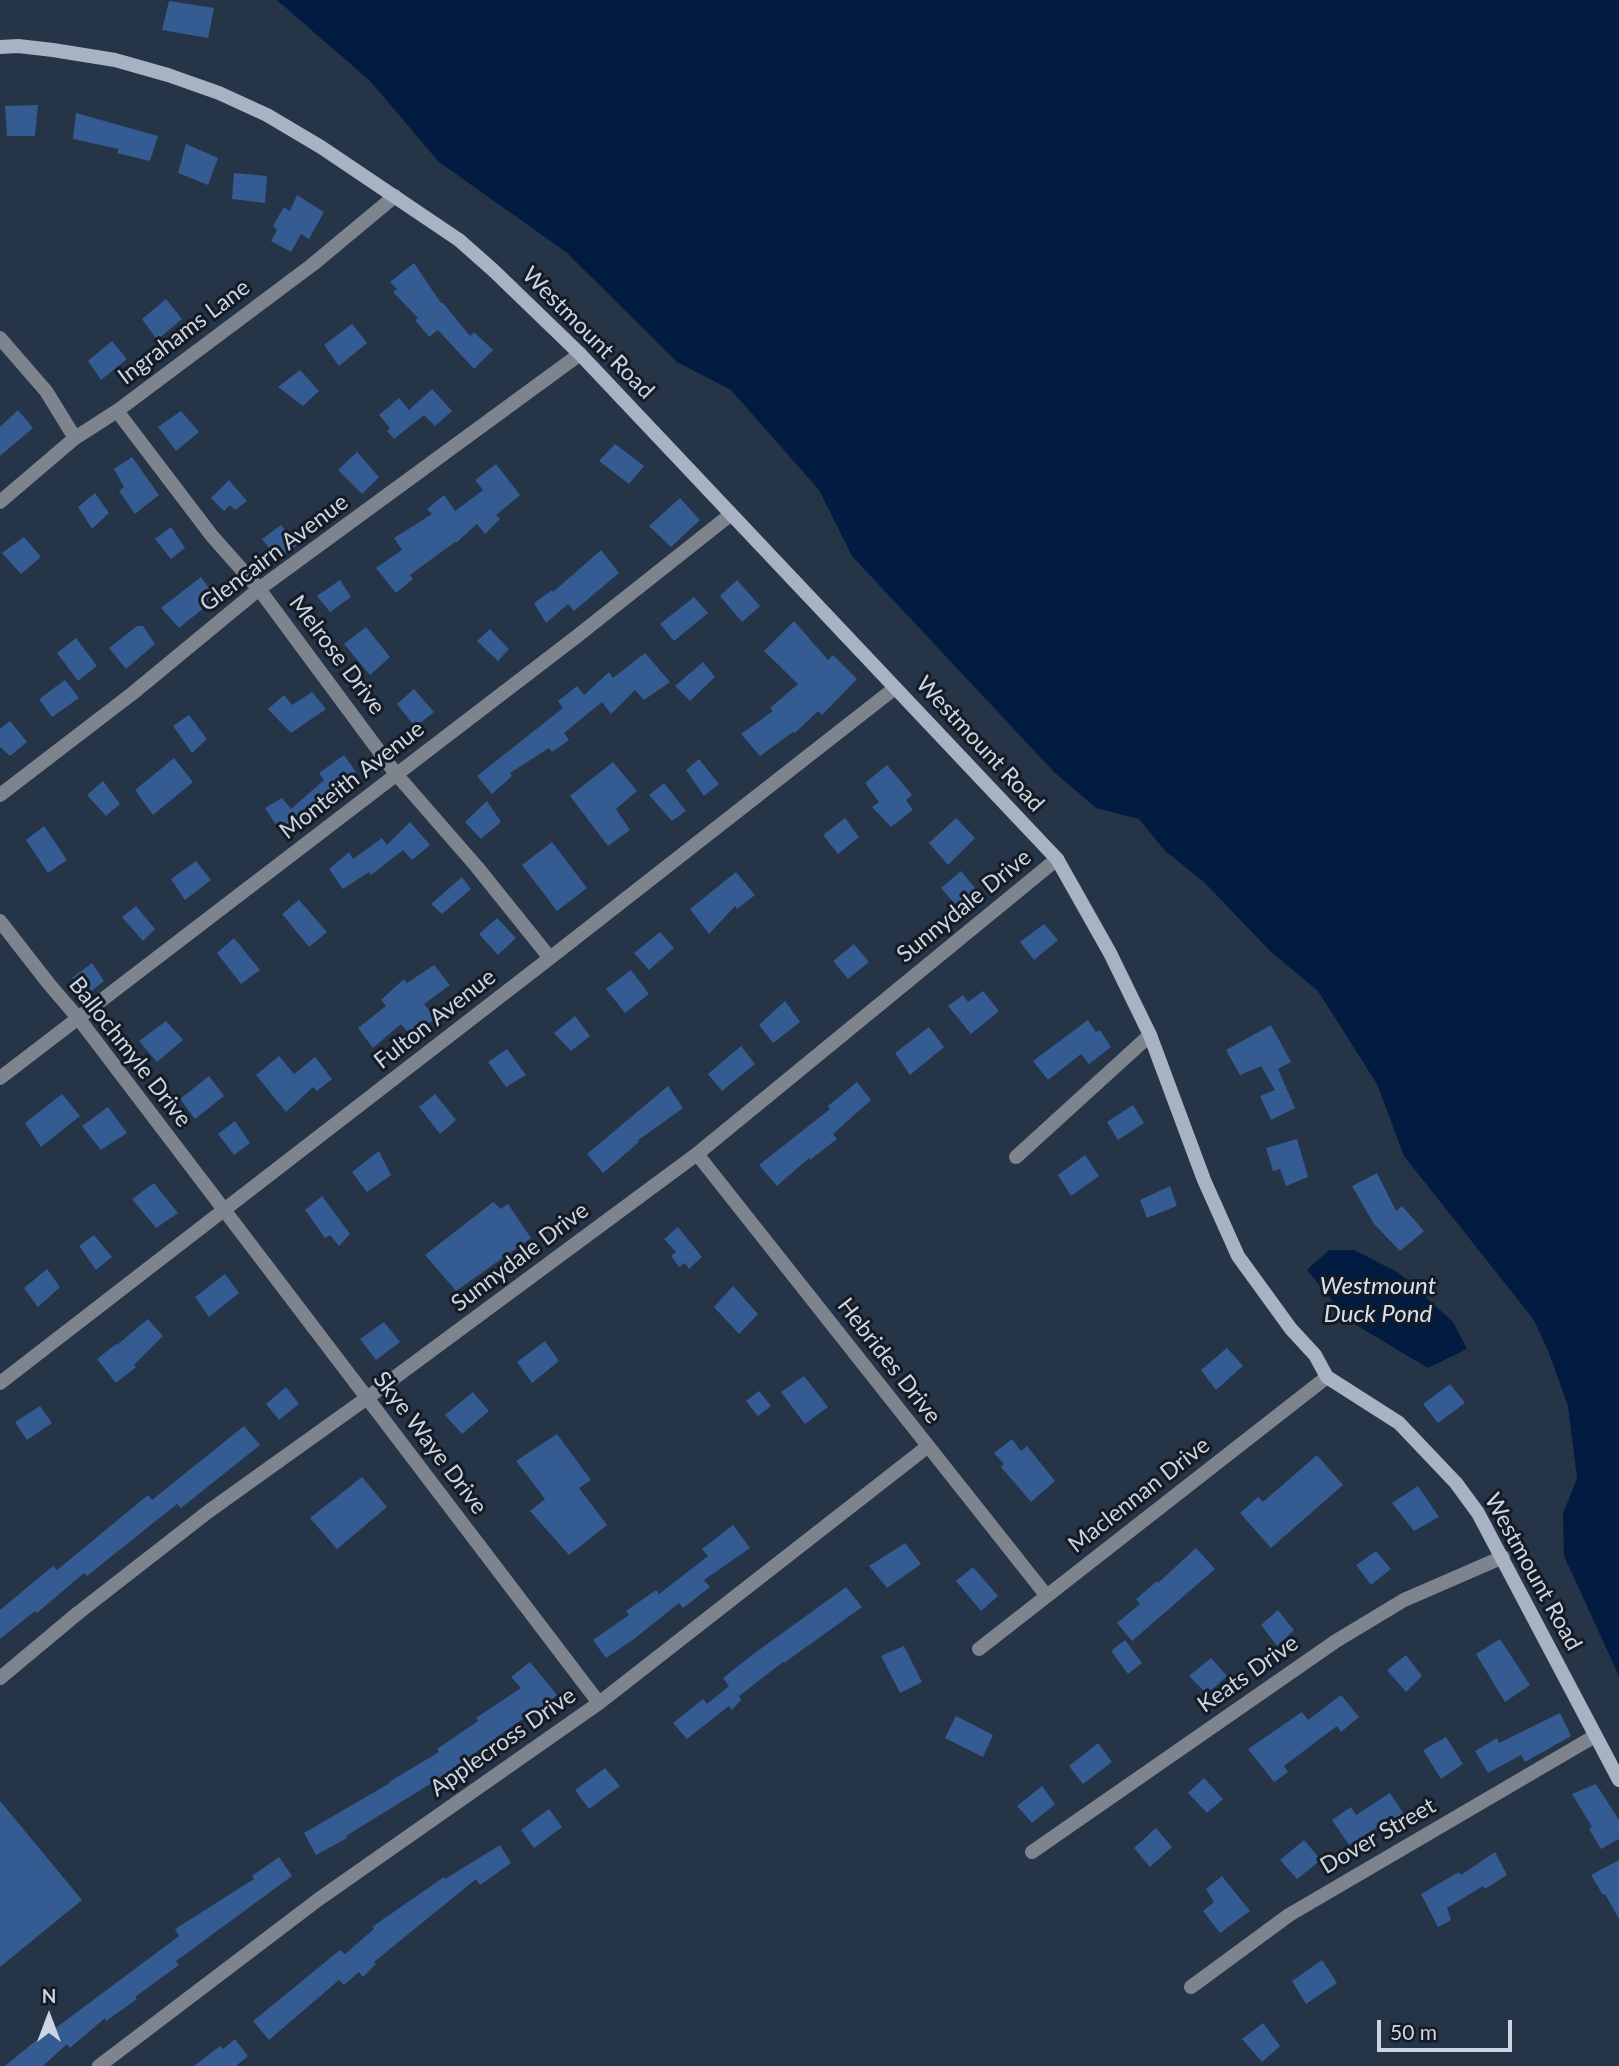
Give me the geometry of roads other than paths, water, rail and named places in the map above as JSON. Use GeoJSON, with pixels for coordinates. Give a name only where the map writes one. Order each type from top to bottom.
{"type":"FeatureCollection","features":[{"type":"Feature","properties":{"kind":"main road","name":"Westmount Road"},"geometry":{"type":"LineString","coordinates":[[0,47],[18,46],[115,60],[219,93],[267,115],[321,147],[459,240],[580,354],[1056,859],[1110,953],[1150,1035],[1204,1180],[1238,1256],[1291,1329],[1315,1355],[1327,1377],[1399,1423],[1456,1483],[1478,1513],[1619,1780]]}},
{"type":"Feature","properties":{"kind":"street","name":"Ingrahams Lane"},"geometry":{"type":"LineString","coordinates":[[0,502],[75,438],[117,411],[312,265],[394,196]]}},
{"type":"Feature","properties":{"kind":"street"},"geometry":{"type":"LineString","coordinates":[[0,338],[46,391],[75,438]]}},
{"type":"Feature","properties":{"kind":"street","name":"Glencairn Avenue"},"geometry":{"type":"LineString","coordinates":[[0,795],[133,693],[259,589],[580,354]]}},
{"type":"Feature","properties":{"kind":"street","name":"Melrose Drive"},"geometry":{"type":"LineString","coordinates":[[117,411],[212,536],[259,589],[396,774],[477,867],[550,958]]}},
{"type":"Feature","properties":{"kind":"street","name":"Monteith Avenue"},"geometry":{"type":"LineString","coordinates":[[0,1079],[576,638],[730,514]]}},
{"type":"Feature","properties":{"kind":"street","name":"Fulton Avenue"},"geometry":{"type":"LineString","coordinates":[[0,1383],[895,688]]}},
{"type":"Feature","properties":{"kind":"street","name":"Sunnydale Drive"},"geometry":{"type":"LineString","coordinates":[[0,1678],[209,1511],[698,1154],[1056,859]]}},
{"type":"Feature","properties":{"kind":"street","name":"Ballochmyle Drive"},"geometry":{"type":"LineString","coordinates":[[0,921],[79,1018],[224,1211]]}},
{"type":"Feature","properties":{"kind":"street"},"geometry":{"type":"LineString","coordinates":[[1016,1157],[1150,1035]]}},
{"type":"Feature","properties":{"kind":"street","name":"Hebrides Drive"},"geometry":{"type":"LineString","coordinates":[[698,1154],[1046,1595]]}},
{"type":"Feature","properties":{"kind":"street","name":"Skye Waye Drive"},"geometry":{"type":"LineString","coordinates":[[224,1211],[599,1703]]}},
{"type":"Feature","properties":{"kind":"street","name":"Maclennan Drive"},"geometry":{"type":"LineString","coordinates":[[978,1649],[1327,1377]]}},
{"type":"Feature","properties":{"kind":"street","name":"Applecross Drive"},"geometry":{"type":"LineString","coordinates":[[99,2066],[318,1899],[599,1703],[927,1447]]}},
{"type":"Feature","properties":{"kind":"street","name":"Keats Drive"},"geometry":{"type":"LineString","coordinates":[[1032,1852],[1336,1641],[1404,1600],[1503,1558]]}},
{"type":"Feature","properties":{"kind":"street","name":"Dover Street"},"geometry":{"type":"LineString","coordinates":[[1191,1987],[1289,1915],[1595,1736]]}},
{"type":"Feature","properties":{"kind":"water"},"geometry":{"type":"Polygon","coordinates":[[[277,0],[1619,0],[1619,1676],[1564,1556],[1563,1514],[1577,1478],[1568,1406],[1549,1353],[1534,1320],[1404,1156],[1377,1084],[1318,991],[1271,952],[1204,882],[1165,851],[1139,819],[1096,808],[1054,772],[852,556],[819,490],[731,390],[677,362],[566,252],[439,162],[370,81],[277,0]]]}},
{"type":"Feature","properties":{"kind":"water","name":"Westmount Duck Pond"},"geometry":{"type":"Polygon","coordinates":[[[1329,1250],[1354,1250],[1399,1273],[1453,1322],[1467,1349],[1428,1368],[1348,1320],[1307,1270],[1329,1250]]]}}]}
